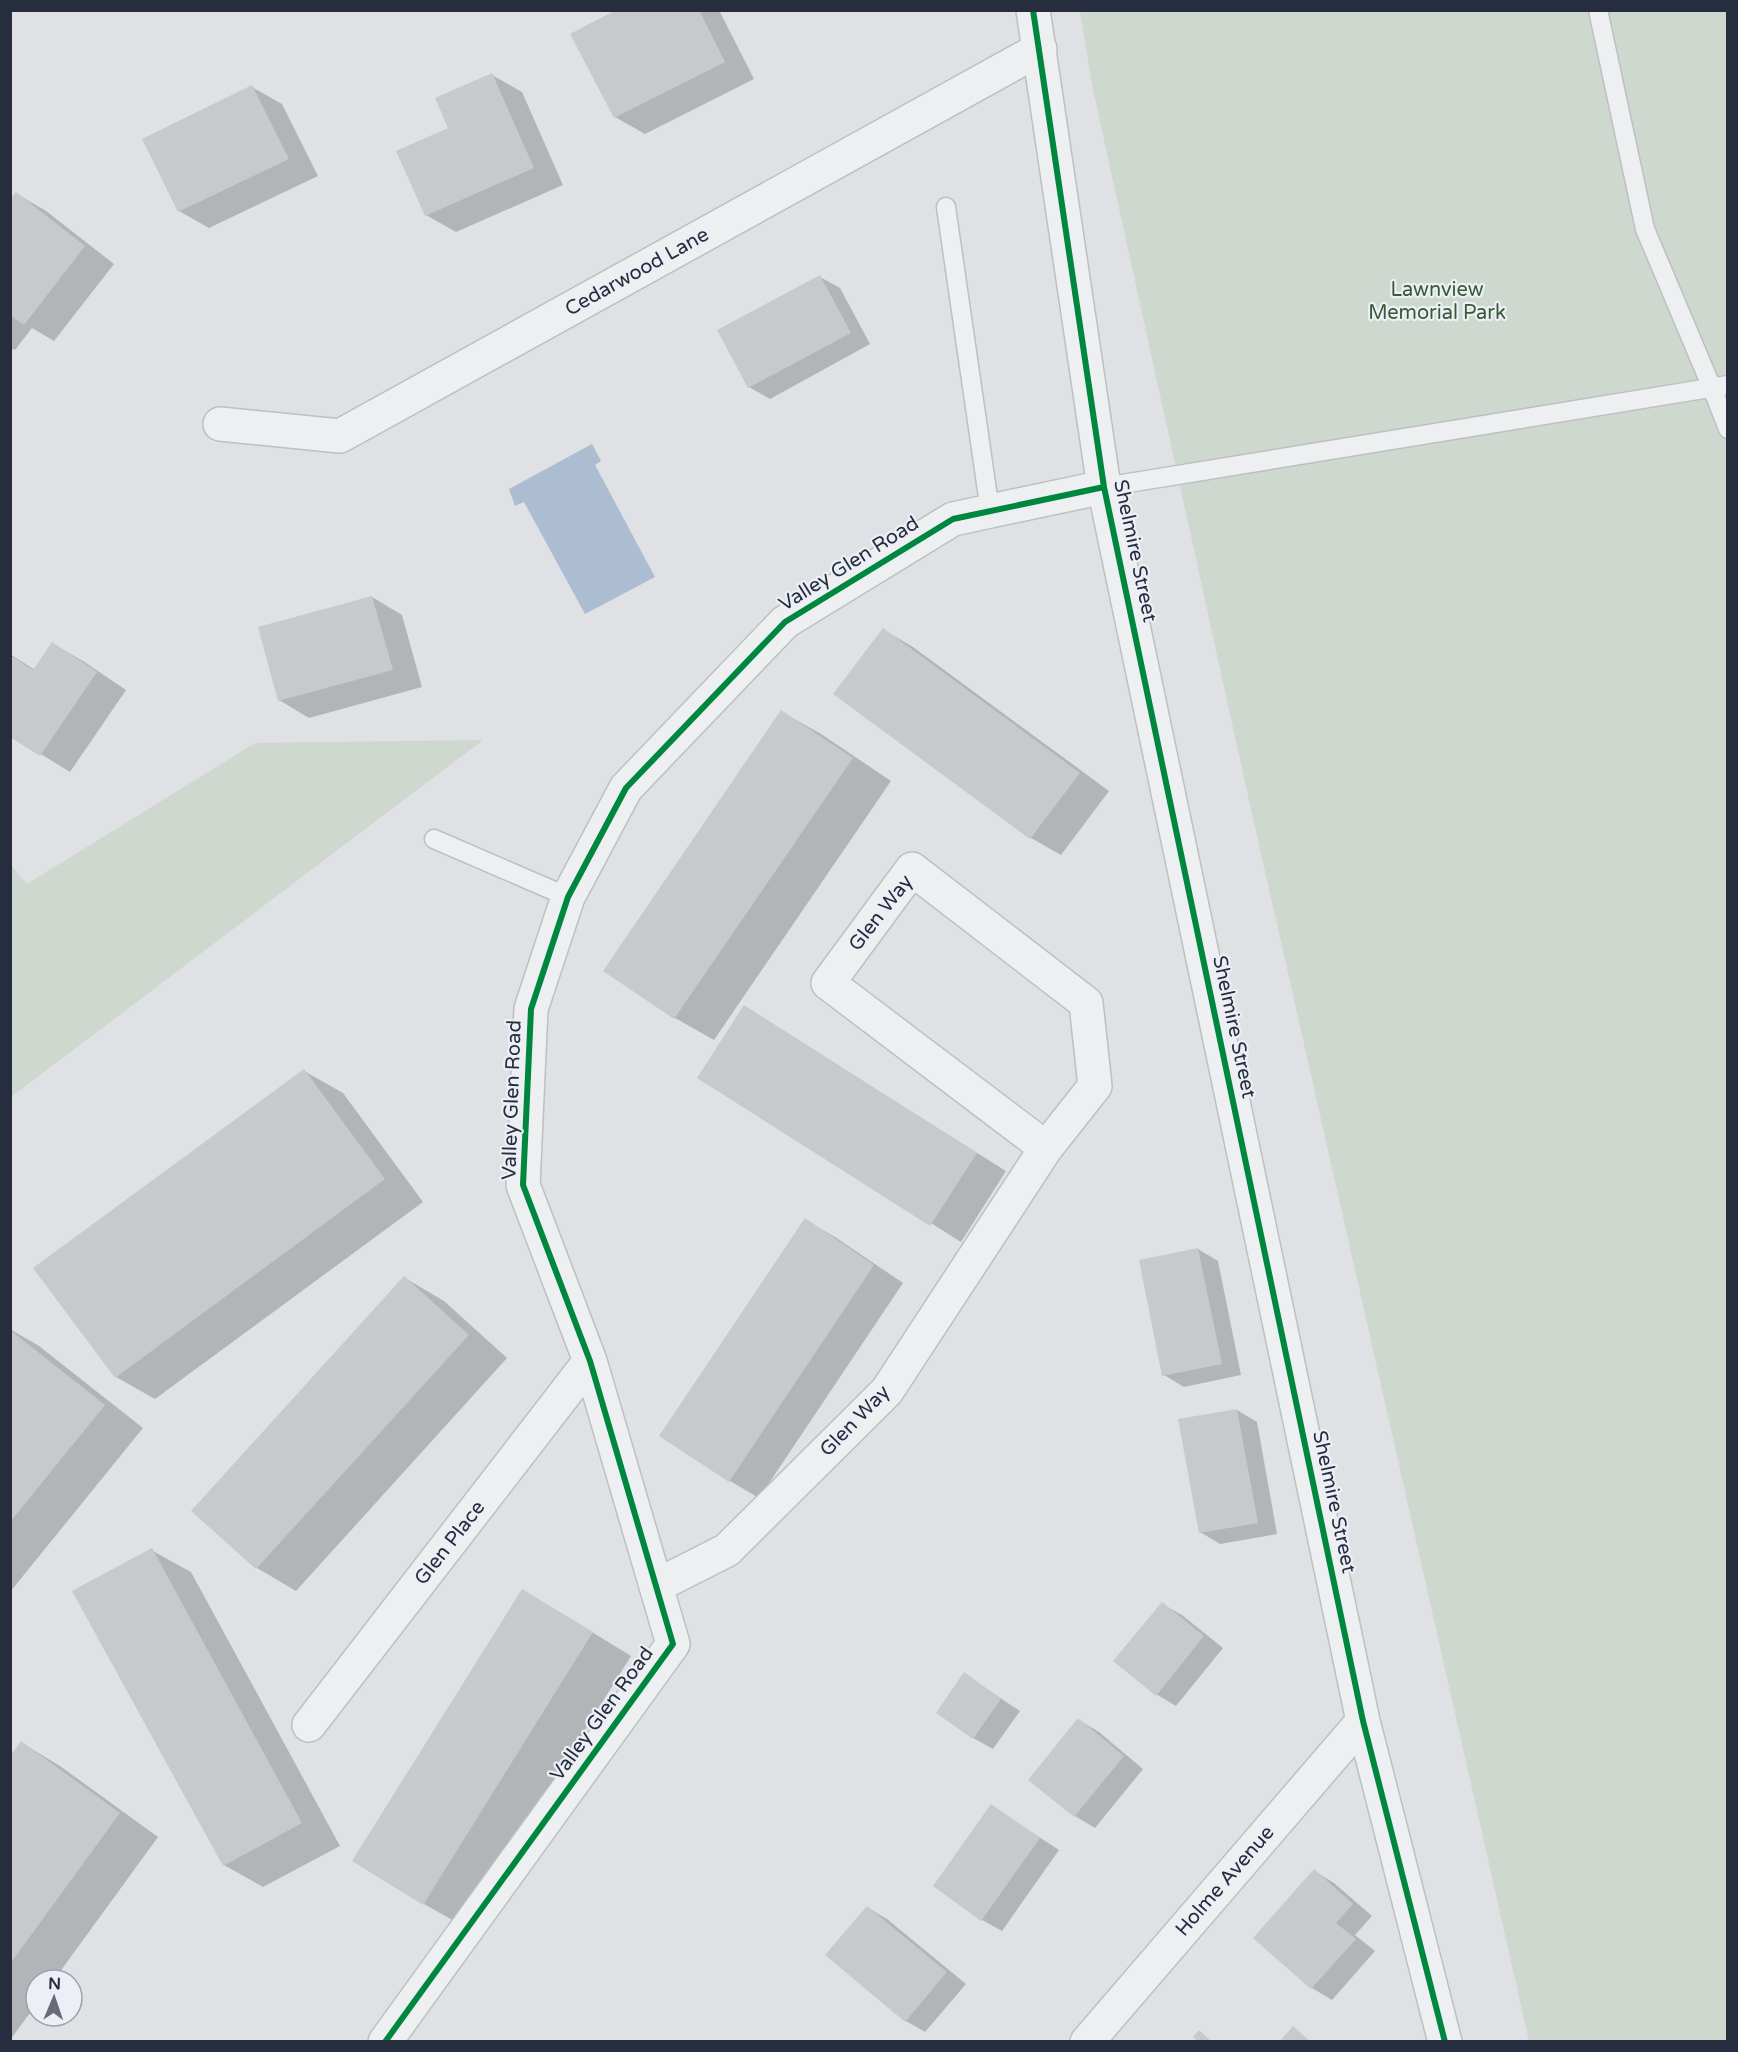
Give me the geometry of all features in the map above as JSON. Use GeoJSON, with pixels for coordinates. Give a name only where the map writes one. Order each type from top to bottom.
{"type":"FeatureCollection","features":[{"type":"Feature","properties":{"kind":"street","name":"Shelmire Street"},"geometry":{"type":"LineString","coordinates":[[1034,10],[1104,487],[1363,1721],[1445,2042]]}},
{"type":"Feature","properties":{"kind":"street","name":"Cedarwood Lane"},"geometry":{"type":"LineString","coordinates":[[220,424],[340,436],[1040,49]]}},
{"type":"Feature","properties":{"kind":"street","name":"Valley Glen Road"},"geometry":{"type":"LineString","coordinates":[[385,2042],[673,1644],[590,1361],[523,1185],[531,1009],[568,897],[626,788],[785,621],[953,519],[1104,487]]}},
{"type":"Feature","properties":{"kind":"street","name":"Glen Way"},"geometry":{"type":"LineString","coordinates":[[656,1586],[728,1550],[887,1391],[1046,1148],[1095,1086],[1086,1003],[912,869],[828,983],[1046,1148]]}},
{"type":"Feature","properties":{"kind":"street","name":"Glen Place"},"geometry":{"type":"LineString","coordinates":[[309,1725],[590,1361]]}},
{"type":"Feature","properties":{"kind":"street","name":"Holme Avenue"},"geometry":{"type":"LineString","coordinates":[[1087,2042],[1363,1721]]}},
{"type":"Feature","properties":{"kind":"lane"},"geometry":{"type":"LineString","coordinates":[[1598,10],[1645,229],[1720,387],[1728,429]]}},
{"type":"Feature","properties":{"kind":"lane"},"geometry":{"type":"LineString","coordinates":[[946,207],[990,511]]}},
{"type":"Feature","properties":{"kind":"lane"},"geometry":{"type":"LineString","coordinates":[[1104,487],[1720,387]]}},
{"type":"Feature","properties":{"kind":"lane"},"geometry":{"type":"LineString","coordinates":[[434,839],[568,897]]}},
{"type":"Feature","properties":{"kind":"green space","name":"Lawnview Memorial Park"},"geometry":{"type":"Polygon","coordinates":[[[1080,11],[1727,11],[1727,2041],[1529,2041],[1246,787],[1092,85],[1080,11]]]}},
{"type":"Feature","properties":{"kind":"green space"},"geometry":{"type":"Polygon","coordinates":[[[483,740],[11,1097],[11,865],[27,884],[255,743],[483,740]]]}},
{"type":"Feature","properties":{"kind":"water"},"geometry":{"type":"Polygon","coordinates":[[[592,444],[601,461],[595,465],[655,577],[585,614],[524,502],[515,506],[509,489],[592,444]]]}},
{"type":"Feature","properties":{"kind":"building"},"geometry":{"type":"Polygon","coordinates":[[[616,10],[699,10],[725,62],[614,118],[570,34],[616,10]]]}},
{"type":"Feature","properties":{"kind":"building"},"geometry":{"type":"Polygon","coordinates":[[[492,73],[534,168],[425,216],[396,151],[448,128],[435,98],[492,73]]]}},
{"type":"Feature","properties":{"kind":"building"},"geometry":{"type":"Polygon","coordinates":[[[252,85],[289,159],[178,212],[142,139],[252,85]]]}},
{"type":"Feature","properties":{"kind":"building"},"geometry":{"type":"Polygon","coordinates":[[[16,192],[85,246],[24,325],[10,315],[10,199],[16,192]]]}},
{"type":"Feature","properties":{"kind":"building"},"geometry":{"type":"Polygon","coordinates":[[[820,275],[851,333],[748,388],[717,330],[820,275]]]}},
{"type":"Feature","properties":{"kind":"building"},"geometry":{"type":"Polygon","coordinates":[[[372,596],[393,670],[278,701],[258,627],[372,596]]]}},
{"type":"Feature","properties":{"kind":"building"},"geometry":{"type":"Polygon","coordinates":[[[883,628],[1080,773],[1030,839],[833,694],[883,628]]]}},
{"type":"Feature","properties":{"kind":"building"},"geometry":{"type":"Polygon","coordinates":[[[52,642],[97,672],[40,756],[10,737],[10,655],[33,670],[52,642]]]}},
{"type":"Feature","properties":{"kind":"building"},"geometry":{"type":"Polygon","coordinates":[[[781,710],[853,758],[674,1019],[603,971],[781,710]]]}},
{"type":"Feature","properties":{"kind":"building"},"geometry":{"type":"Polygon","coordinates":[[[744,1005],[977,1153],[930,1226],[697,1078],[744,1005]]]}},
{"type":"Feature","properties":{"kind":"building"},"geometry":{"type":"Polygon","coordinates":[[[304,1069],[385,1179],[115,1378],[33,1268],[304,1069]]]}},
{"type":"Feature","properties":{"kind":"building"},"geometry":{"type":"Polygon","coordinates":[[[805,1218],[874,1265],[729,1482],[659,1436],[805,1218]]]}},
{"type":"Feature","properties":{"kind":"building"},"geometry":{"type":"Polygon","coordinates":[[[1198,1248],[1222,1364],[1162,1376],[1139,1260],[1198,1248]]]}},
{"type":"Feature","properties":{"kind":"building"},"geometry":{"type":"Polygon","coordinates":[[[404,1276],[469,1335],[256,1569],[191,1511],[404,1276]]]}},
{"type":"Feature","properties":{"kind":"building"},"geometry":{"type":"Polygon","coordinates":[[[10,1330],[105,1405],[10,1522],[10,1330]]]}},
{"type":"Feature","properties":{"kind":"building"},"geometry":{"type":"Polygon","coordinates":[[[1237,1409],[1258,1523],[1199,1533],[1178,1419],[1237,1409]]]}},
{"type":"Feature","properties":{"kind":"building"},"geometry":{"type":"Polygon","coordinates":[[[152,1548],[302,1823],[223,1866],[72,1591],[152,1548]]]}},
{"type":"Feature","properties":{"kind":"building"},"geometry":{"type":"Polygon","coordinates":[[[522,1589],[593,1632],[423,1905],[352,1861],[522,1589]]]}},
{"type":"Feature","properties":{"kind":"building"},"geometry":{"type":"Polygon","coordinates":[[[1162,1602],[1204,1636],[1156,1696],[1113,1661],[1162,1602]]]}},
{"type":"Feature","properties":{"kind":"building"},"geometry":{"type":"Polygon","coordinates":[[[964,1672],[1001,1699],[973,1739],[936,1713],[964,1672]]]}},
{"type":"Feature","properties":{"kind":"building"},"geometry":{"type":"Polygon","coordinates":[[[1078,1718],[1124,1756],[1074,1817],[1028,1780],[1078,1718]]]}},
{"type":"Feature","properties":{"kind":"building"},"geometry":{"type":"Polygon","coordinates":[[[21,1741],[120,1813],[10,1964],[10,1756],[21,1741]]]}},
{"type":"Feature","properties":{"kind":"building"},"geometry":{"type":"Polygon","coordinates":[[[991,1804],[1040,1838],[981,1921],[933,1886],[991,1804]]]}},
{"type":"Feature","properties":{"kind":"building"},"geometry":{"type":"Polygon","coordinates":[[[1314,1869],[1353,1904],[1336,1923],[1356,1939],[1311,1989],[1253,1938],[1314,1869]]]}},
{"type":"Feature","properties":{"kind":"building"},"geometry":{"type":"Polygon","coordinates":[[[867,1906],[947,1972],[905,2022],[825,1955],[867,1906]]]}},
{"type":"Feature","properties":{"kind":"building"},"geometry":{"type":"Polygon","coordinates":[[[1293,2026],[1311,2042],[1279,2042],[1293,2026]]]}},
{"type":"Feature","properties":{"kind":"building"},"geometry":{"type":"Polygon","coordinates":[[[1199,2030],[1212,2042],[1198,2042],[1193,2037],[1199,2030]]]}},
{"type":"Feature","properties":{"kind":"cycle path"},"geometry":{"type":"LineString","coordinates":[[1033,10],[1104,487],[1363,1721],[1445,2042]]}},
{"type":"Feature","properties":{"kind":"cycle path"},"geometry":{"type":"LineString","coordinates":[[385,2042],[673,1644],[590,1361],[523,1185],[531,1009],[568,897],[626,788],[785,622],[953,519],[1104,487]]}}]}
